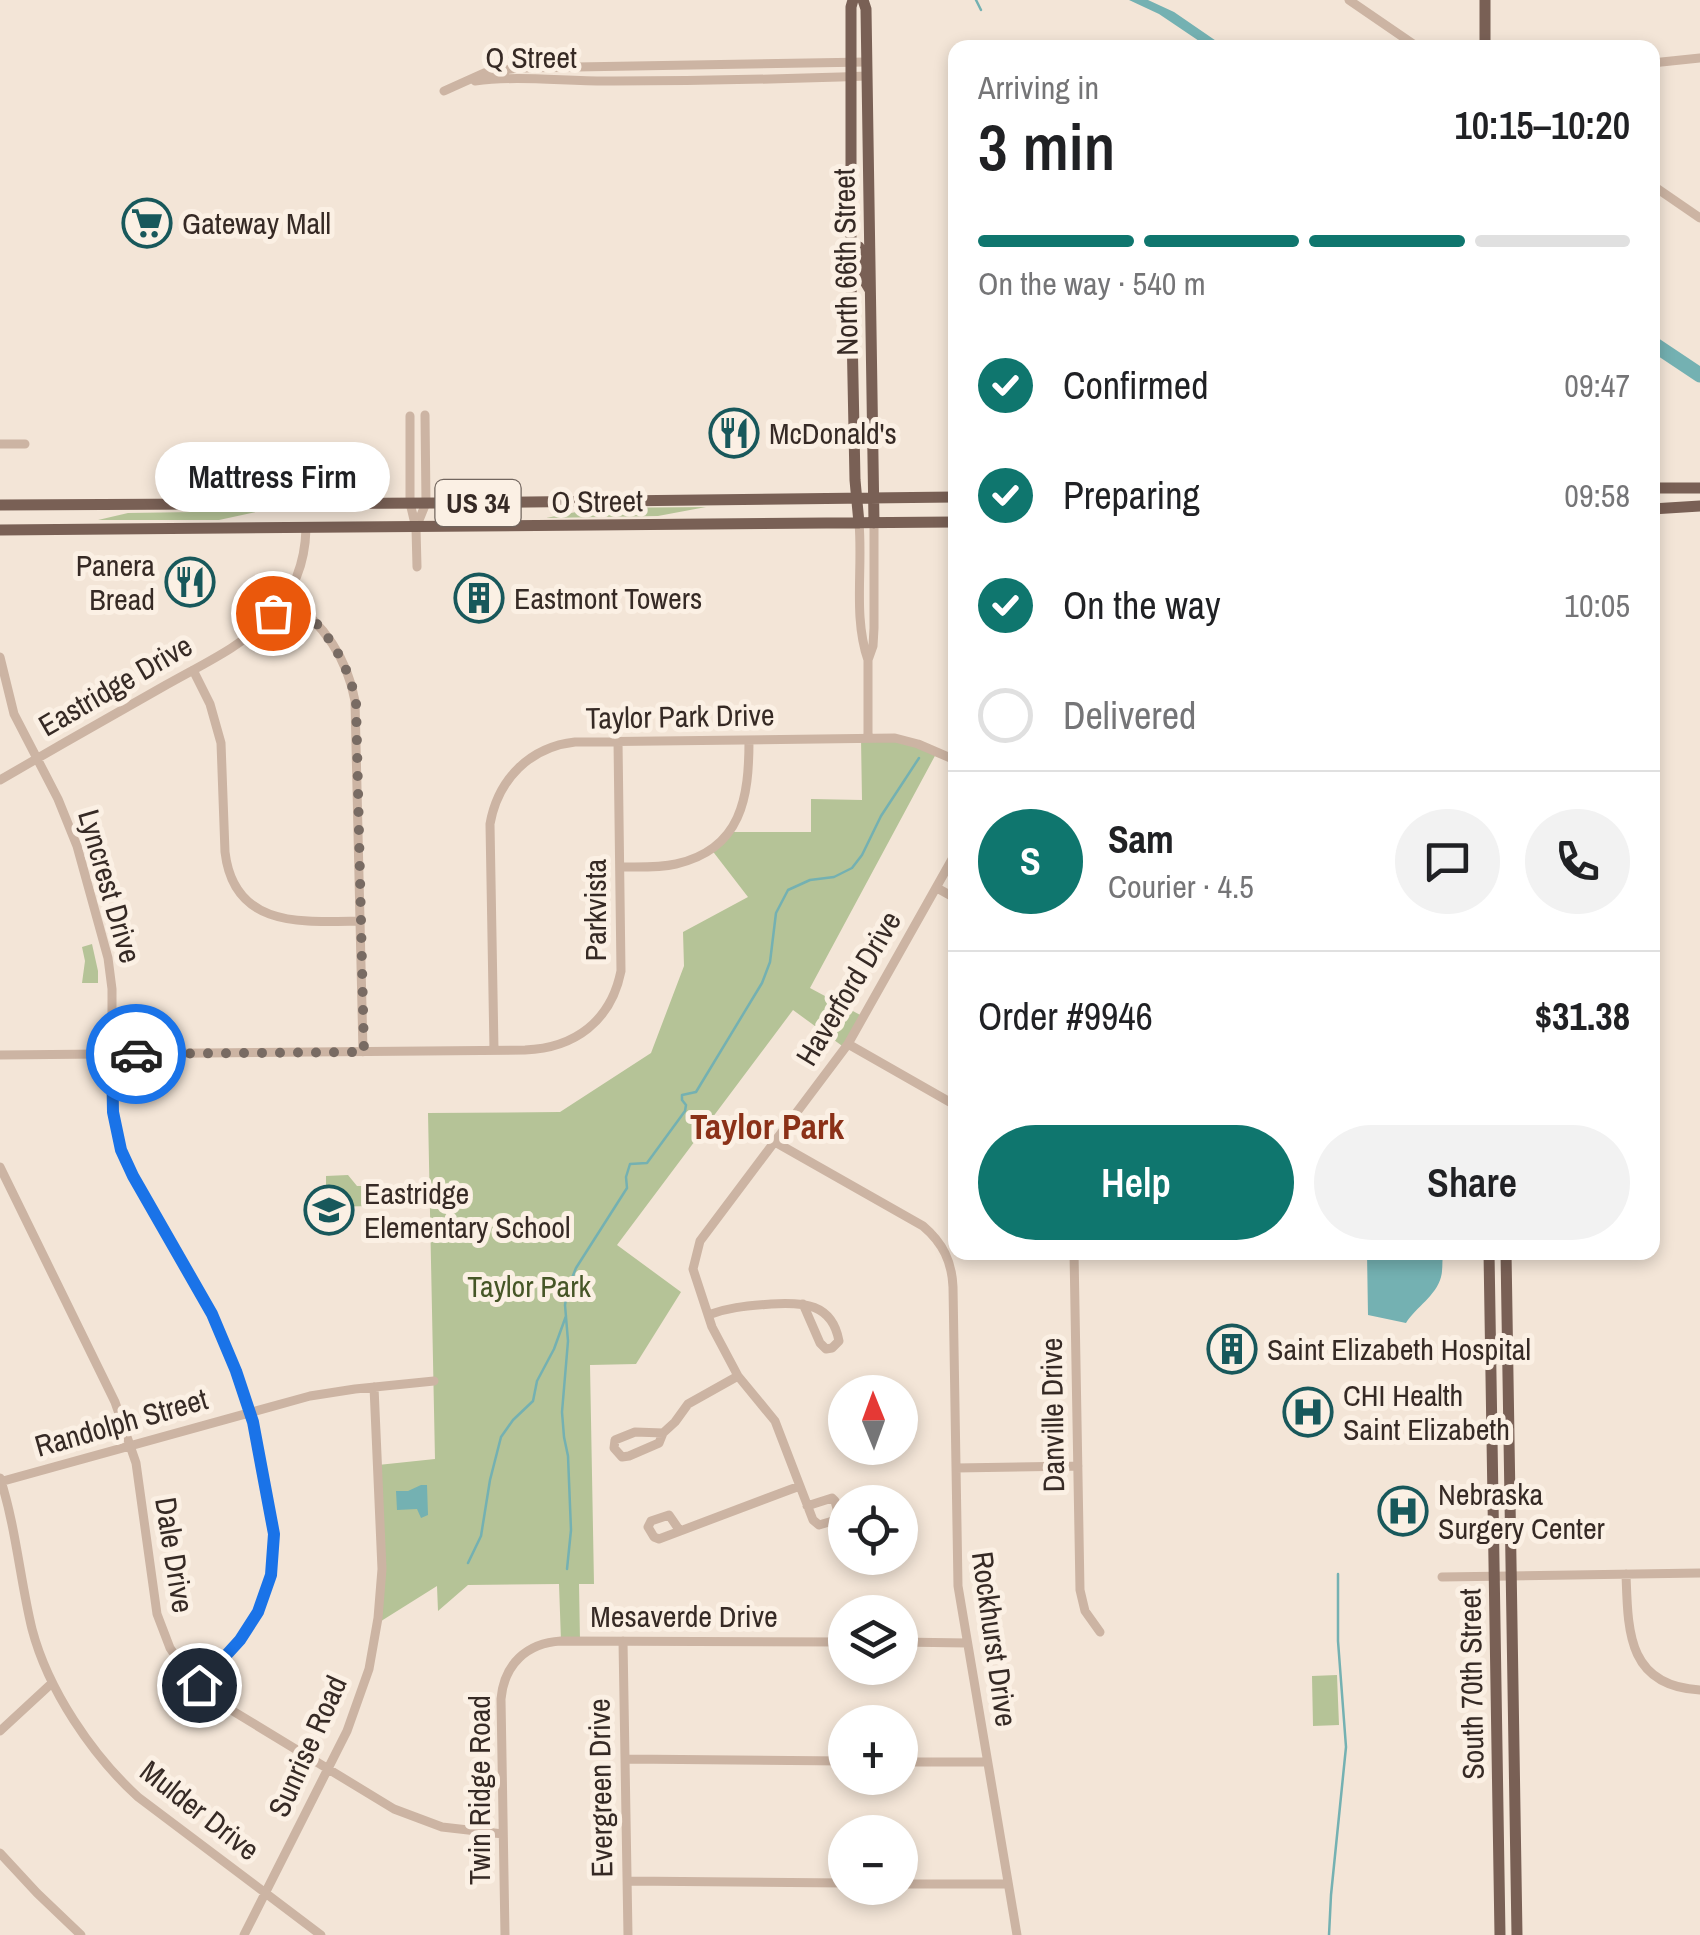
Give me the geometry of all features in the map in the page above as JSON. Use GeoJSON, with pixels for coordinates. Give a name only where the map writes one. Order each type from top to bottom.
{"type":"FeatureCollection","features":[{"type":"Feature","properties":{"kind":"main road","name":"North 66th Street"},"geometry":{"type":"LineString","coordinates":[[853,0],[852,280],[859,523]]}},
{"type":"Feature","properties":{"kind":"main road","name":"North 66th Street"},"geometry":{"type":"LineString","coordinates":[[863,0],[874,523]]}},
{"type":"Feature","properties":{"kind":"main road"},"geometry":{"type":"LineString","coordinates":[[1485,0],[1486,40]]}},
{"type":"Feature","properties":{"kind":"main road"},"geometry":{"type":"LineString","coordinates":[[852,208],[861,276],[871,290]]}},
{"type":"Feature","properties":{"kind":"main road"},"geometry":{"type":"LineString","coordinates":[[1660,488],[1700,488]]}},
{"type":"Feature","properties":{"kind":"main road","name":"O Street"},"geometry":{"type":"LineString","coordinates":[[0,505],[948,497]]}},
{"type":"Feature","properties":{"kind":"main road"},"geometry":{"type":"LineString","coordinates":[[1660,508],[1700,506]]}},
{"type":"Feature","properties":{"kind":"main road","name":"O Street"},"geometry":{"type":"LineString","coordinates":[[0,530],[948,522]]}},
{"type":"Feature","properties":{"kind":"main road","name":"South 70th Street"},"geometry":{"type":"LineString","coordinates":[[1489,1260],[1500,1935]]}},
{"type":"Feature","properties":{"kind":"main road","name":"South 70th Street"},"geometry":{"type":"LineString","coordinates":[[1506,1260],[1517,1935]]}},
{"type":"Feature","properties":{"kind":"street"},"geometry":{"type":"LineString","coordinates":[[1349,0],[1407,40]]}},
{"type":"Feature","properties":{"kind":"street"},"geometry":{"type":"LineString","coordinates":[[1660,62],[1700,58]]}},
{"type":"Feature","properties":{"kind":"street","name":"Q Street"},"geometry":{"type":"LineString","coordinates":[[852,69],[613,82],[491,80],[444,91],[484,73],[518,68],[867,69]]}},
{"type":"Feature","properties":{"kind":"street"},"geometry":{"type":"LineString","coordinates":[[1660,191],[1700,218]]}},
{"type":"Feature","properties":{"kind":"street"},"geometry":{"type":"LineString","coordinates":[[416,528],[426,504],[425,415]]}},
{"type":"Feature","properties":{"kind":"street"},"geometry":{"type":"LineString","coordinates":[[410,416],[410,503],[416,528],[416,567]]}},
{"type":"Feature","properties":{"kind":"street"},"geometry":{"type":"LineString","coordinates":[[0,444],[25,444]]}},
{"type":"Feature","properties":{"kind":"street"},"geometry":{"type":"LineString","coordinates":[[859,523],[862,644],[868,660]]}},
{"type":"Feature","properties":{"kind":"street"},"geometry":{"type":"LineString","coordinates":[[868,738],[874,523]]}},
{"type":"Feature","properties":{"kind":"street","name":"Eastridge Drive"},"geometry":{"type":"LineString","coordinates":[[0,780],[260,627],[286,597],[301,568],[306,528]]}},
{"type":"Feature","properties":{"kind":"street"},"geometry":{"type":"LineString","coordinates":[[286,597],[328,635],[354,692],[358,721],[364,1052]]}},
{"type":"Feature","properties":{"kind":"street","name":"Lyncrest Drive"},"geometry":{"type":"LineString","coordinates":[[0,656],[14,714],[77,846],[108,958],[113,1112],[121,1150],[212,1314],[236,1371],[250,1412],[274,1534],[271,1575],[262,1603],[248,1629],[199,1685]]}},
{"type":"Feature","properties":{"kind":"street"},"geometry":{"type":"LineString","coordinates":[[192,670],[210,704],[221,743],[226,860],[236,886],[258,908],[279,919],[361,922]]}},
{"type":"Feature","properties":{"kind":"street","name":"Taylor Park Drive"},"geometry":{"type":"LineString","coordinates":[[494,1050],[490,832],[497,798],[516,770],[543,750],[568,742],[868,738],[908,740],[948,757]]}},
{"type":"Feature","properties":{"kind":"street"},"geometry":{"type":"LineString","coordinates":[[621,867],[680,863],[723,838],[738,818],[745,799],[748,740]]}},
{"type":"Feature","properties":{"kind":"street","name":"Parkvista"},"geometry":{"type":"LineString","coordinates":[[0,1055],[494,1050],[540,1049],[564,1043],[584,1032],[605,1010],[621,971],[618,741]]}},
{"type":"Feature","properties":{"kind":"street","name":"Haverford Drive"},"geometry":{"type":"LineString","coordinates":[[708,1315],[692,1269],[700,1241],[848,1044],[948,867]]}},
{"type":"Feature","properties":{"kind":"street"},"geometry":{"type":"LineString","coordinates":[[936,888],[948,894]]}},
{"type":"Feature","properties":{"kind":"street"},"geometry":{"type":"LineString","coordinates":[[848,1044],[948,1101]]}},
{"type":"Feature","properties":{"kind":"street","name":"Rockhurst Drive"},"geometry":{"type":"LineString","coordinates":[[775,1142],[923,1226],[948,1259]]}},
{"type":"Feature","properties":{"kind":"street","name":"Dale Drive"},"geometry":{"type":"LineString","coordinates":[[0,1167],[102,1374],[130,1446],[160,1623],[175,1656],[218,1702],[382,1803],[418,1820],[454,1830],[503,1834]]}},
{"type":"Feature","properties":{"kind":"street","name":"Rockhurst Drive"},"geometry":{"type":"LineString","coordinates":[[948,1260],[953,1287],[958,1586],[1017,1935]]}},
{"type":"Feature","properties":{"kind":"street","name":"Danville Drive"},"geometry":{"type":"LineString","coordinates":[[1074,1260],[1079,1577],[1082,1601],[1100,1632]]}},
{"type":"Feature","properties":{"kind":"street"},"geometry":{"type":"LineString","coordinates":[[804,1304],[822,1347],[837,1345],[838,1335],[831,1320],[804,1304],[741,1306],[708,1315],[738,1376],[772,1415],[808,1506]]}},
{"type":"Feature","properties":{"kind":"street"},"geometry":{"type":"LineString","coordinates":[[663,1433],[641,1431],[618,1438],[613,1442],[615,1451],[622,1457],[629,1456],[659,1442],[688,1404],[738,1376]]}},
{"type":"Feature","properties":{"kind":"street","name":"Randolph Street"},"geometry":{"type":"LineString","coordinates":[[0,1481],[317,1394],[434,1381]]}},
{"type":"Feature","properties":{"kind":"street","name":"Sunrise Road"},"geometry":{"type":"LineString","coordinates":[[244,1935],[328,1770],[368,1669],[378,1618],[382,1551],[374,1387]]}},
{"type":"Feature","properties":{"kind":"street"},"geometry":{"type":"LineString","coordinates":[[956,1468],[1078,1466]]}},
{"type":"Feature","properties":{"kind":"street","name":"Mulder Drive"},"geometry":{"type":"LineString","coordinates":[[0,1481],[32,1629],[52,1683],[93,1747],[129,1789],[321,1935]]}},
{"type":"Feature","properties":{"kind":"street"},"geometry":{"type":"LineString","coordinates":[[680,1531],[800,1486]]}},
{"type":"Feature","properties":{"kind":"street"},"geometry":{"type":"LineString","coordinates":[[1442,1577],[1700,1573]]}},
{"type":"Feature","properties":{"kind":"street"},"geometry":{"type":"LineString","coordinates":[[1626,1574],[1628,1623],[1635,1651],[1662,1680],[1700,1690]]}},
{"type":"Feature","properties":{"kind":"street","name":"Evergreen Drive"},"geometry":{"type":"LineString","coordinates":[[623,1641],[628,1935]]}},
{"type":"Feature","properties":{"kind":"street","name":"Mesaverde Drive"},"geometry":{"type":"LineString","coordinates":[[525,1652],[549,1642],[828,1642]]}},
{"type":"Feature","properties":{"kind":"street"},"geometry":{"type":"LineString","coordinates":[[918,1642],[966,1642]]}},
{"type":"Feature","properties":{"kind":"street","name":"Twin Ridge Road"},"geometry":{"type":"LineString","coordinates":[[504,1935],[501,1693],[508,1672],[525,1652]]}},
{"type":"Feature","properties":{"kind":"street"},"geometry":{"type":"LineString","coordinates":[[0,1731],[52,1683]]}},
{"type":"Feature","properties":{"kind":"street"},"geometry":{"type":"LineString","coordinates":[[625,1759],[828,1761]]}},
{"type":"Feature","properties":{"kind":"street"},"geometry":{"type":"LineString","coordinates":[[918,1762],[987,1762]]}},
{"type":"Feature","properties":{"kind":"street"},"geometry":{"type":"LineString","coordinates":[[0,1852],[81,1935]]}},
{"type":"Feature","properties":{"kind":"street"},"geometry":{"type":"LineString","coordinates":[[627,1881],[828,1883]]}},
{"type":"Feature","properties":{"kind":"street"},"geometry":{"type":"LineString","coordinates":[[918,1884],[1008,1884]]}},
{"type":"Feature","properties":{"kind":"green space"},"geometry":{"type":"Polygon","coordinates":[[[706,507],[658,516],[546,518],[596,508],[706,507]]]}},
{"type":"Feature","properties":{"kind":"green space"},"geometry":{"type":"Polygon","coordinates":[[[260,511],[219,520],[98,520],[128,513],[260,511]]]}},
{"type":"Feature","properties":{"kind":"green space","name":"Taylor Park"},"geometry":{"type":"Polygon","coordinates":[[[861,738],[895,738],[937,752],[810,988],[864,1017],[845,1048],[793,1010],[617,1245],[681,1292],[636,1364],[590,1365],[594,1584],[579,1584],[580,1641],[561,1641],[559,1584],[468,1585],[438,1611],[437,1586],[378,1623],[378,1465],[435,1459],[428,1113],[560,1112],[651,1053],[684,966],[683,932],[748,897],[711,849],[728,832],[811,832],[811,799],[862,800],[861,738]]]}},
{"type":"Feature","properties":{"kind":"green space"},"geometry":{"type":"Polygon","coordinates":[[[92,944],[98,983],[82,983],[82,947],[92,944]]]}},
{"type":"Feature","properties":{"kind":"green space"},"geometry":{"type":"Polygon","coordinates":[[[348,1175],[357,1186],[371,1186],[371,1206],[326,1207],[326,1176],[348,1175]]]}},
{"type":"Feature","properties":{"kind":"green space"},"geometry":{"type":"Polygon","coordinates":[[[1337,1675],[1339,1725],[1313,1726],[1312,1676],[1337,1675]]]}},
{"type":"Feature","properties":{"kind":"water"},"geometry":{"type":"Polygon","coordinates":[[[1129,0],[1148,0],[1174,12],[1215,40],[1198,40],[1159,14],[1129,0]]]}},
{"type":"Feature","properties":{"kind":"water"},"geometry":{"type":"Polygon","coordinates":[[[1367,1260],[1443,1260],[1438,1284],[1406,1323],[1368,1315],[1367,1260]]]}},
{"type":"Feature","properties":{"kind":"water"},"geometry":{"type":"Polygon","coordinates":[[[427,1485],[428,1515],[421,1518],[417,1509],[397,1510],[396,1491],[427,1485]]]}},
{"type":"Feature","properties":{"kind":"waterway"},"geometry":{"type":"LineString","coordinates":[[976,0],[981,10]]}},
{"type":"Feature","properties":{"kind":"waterway"},"geometry":{"type":"LineString","coordinates":[[1660,348],[1700,375]]}},
{"type":"Feature","properties":{"kind":"waterway"},"geometry":{"type":"LineString","coordinates":[[567,1569],[571,1530],[562,1412],[568,1341],[565,1305],[576,1268],[627,1188],[630,1164],[647,1163],[685,1111],[682,1095],[696,1092],[762,983],[770,962],[776,913],[788,890],[852,868],[919,758]]}},
{"type":"Feature","properties":{"kind":"waterway"},"geometry":{"type":"LineString","coordinates":[[468,1563],[481,1536],[501,1437],[533,1401],[537,1381],[566,1316]]}},
{"type":"Feature","properties":{"kind":"waterway"},"geometry":{"type":"LineString","coordinates":[[1329,1935],[1346,1747],[1338,1641],[1338,1574]]}},
{"type":"Feature","properties":{"kind":"way so far"},"geometry":{"type":"LineString","coordinates":[[136,1054],[364,1052],[356,701],[339,653],[328,635],[286,597],[273,613]]}},
{"type":"Feature","properties":{"kind":"place","name":"Gateway Mall"},"geometry":{"type":"Point","coordinates":[147,223]}},
{"type":"Feature","properties":{"kind":"place","name":"McDonald's"},"geometry":{"type":"Point","coordinates":[734,433]}},
{"type":"Feature","properties":{"kind":"place","name":"Panera Bread"},"geometry":{"type":"Point","coordinates":[190,582]}},
{"type":"Feature","properties":{"kind":"place","name":"Eastmont Towers"},"geometry":{"type":"Point","coordinates":[479,598]}},
{"type":"Feature","properties":{"kind":"place","name":"Mattress Firm"},"geometry":{"type":"Point","coordinates":[273,613]}},
{"type":"Feature","properties":{"kind":"place","name":"Eastridge Elementary School"},"geometry":{"type":"Point","coordinates":[329,1210]}},
{"type":"Feature","properties":{"kind":"place","name":"Saint Elizabeth Hospital"},"geometry":{"type":"Point","coordinates":[1232,1349]}},
{"type":"Feature","properties":{"kind":"place","name":"CHI Health Saint Elizabeth"},"geometry":{"type":"Point","coordinates":[1308,1412]}},
{"type":"Feature","properties":{"kind":"place","name":"Nebraska Surgery Center"},"geometry":{"type":"Point","coordinates":[1403,1511]}},
{"type":"Feature","properties":{"kind":"district","name":"Taylor Park"},"geometry":{"type":"Point","coordinates":[767,1126]}},
{"type":"Feature","properties":{"kind":"route"},"geometry":{"type":"LineString","coordinates":[[136,1054],[112,1054],[112,1103],[118,1141],[133,1176],[226,1345],[253,1422],[274,1534],[271,1575],[258,1612],[240,1640],[199,1685]]}}]}
